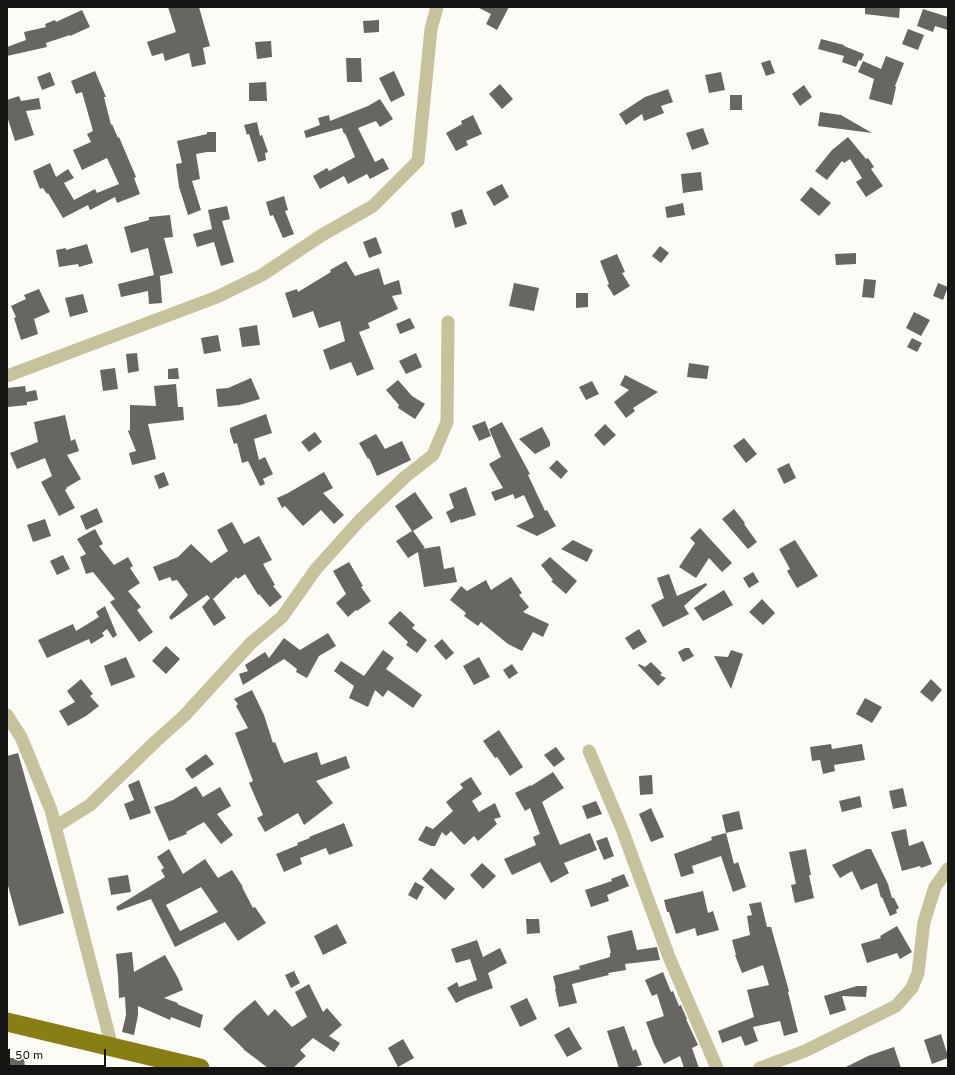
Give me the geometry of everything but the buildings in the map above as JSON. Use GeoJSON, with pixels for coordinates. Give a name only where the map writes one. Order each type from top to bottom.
{"type":"FeatureCollection","features":[{"type":"Feature","properties":{"kind":"highway"},"geometry":{"type":"LineString","coordinates":[[7,1022],[200,1068]]}},
{"type":"Feature","properties":{"kind":"street"},"geometry":{"type":"LineString","coordinates":[[7,376],[217,297],[262,275],[322,235],[373,206],[418,161],[431,29],[438,7]]}},
{"type":"Feature","properties":{"kind":"street"},"geometry":{"type":"LineString","coordinates":[[56,827],[90,805],[184,716],[251,643],[282,617],[316,569],[360,520],[405,477],[433,455],[447,422],[448,322]]}},
{"type":"Feature","properties":{"kind":"street"},"geometry":{"type":"LineString","coordinates":[[7,715],[20,738],[51,810],[112,1047]]}},
{"type":"Feature","properties":{"kind":"street"},"geometry":{"type":"LineString","coordinates":[[589,751],[622,829],[669,957],[717,1068]]}},
{"type":"Feature","properties":{"kind":"street"},"geometry":{"type":"LineString","coordinates":[[760,1068],[805,1051],[896,1006],[912,988],[918,973],[924,922],[928,908],[935,887],[948,869]]}}]}
